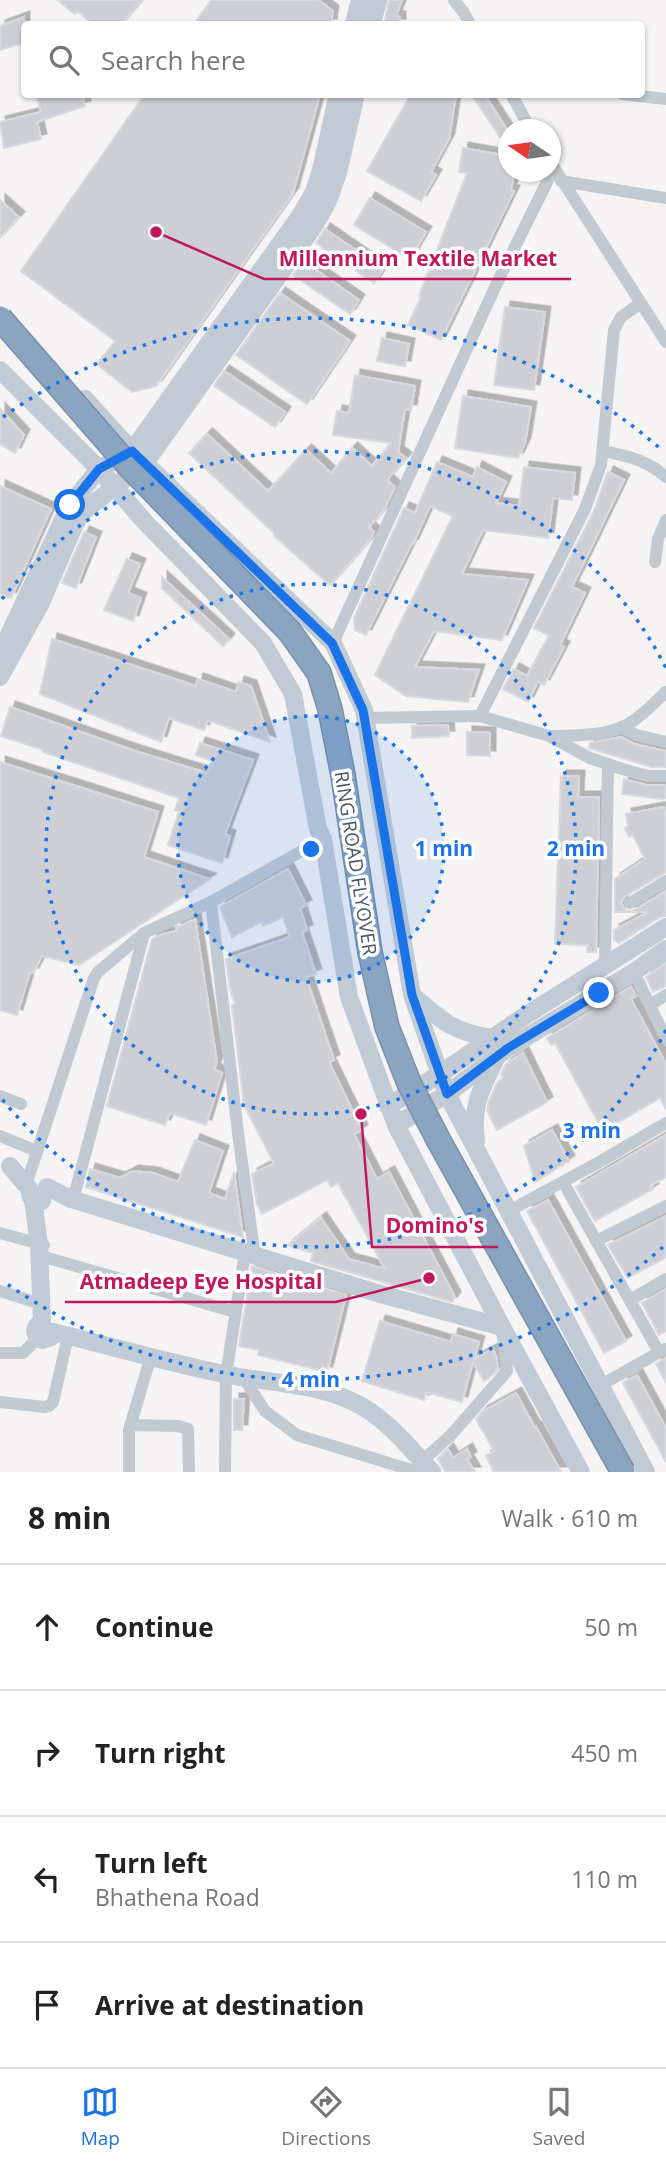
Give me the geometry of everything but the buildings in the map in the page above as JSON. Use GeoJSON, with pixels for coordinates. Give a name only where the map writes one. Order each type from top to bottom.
{"type":"FeatureCollection","features":[{"type":"Feature","properties":{"kind":"highway","name":"RING ROAD FLYOVER"},"geometry":{"type":"LineString","coordinates":[[0,318],[128,465],[289,632],[319,673],[330,709],[343,775],[370,952],[387,1027],[409,1083],[439,1141],[623,1472]]}},
{"type":"Feature","properties":{"kind":"highway","name":"RING ROAD FLYOVER"},"geometry":{"type":"LineString","coordinates":[[0,338],[119,476],[279,641],[307,680],[318,712],[357,955],[374,1031],[409,1112],[607,1472]]}},
{"type":"Feature","properties":{"kind":"street"},"geometry":{"type":"LineString","coordinates":[[355,21],[360,0]]}},
{"type":"Feature","properties":{"kind":"street"},"geometry":{"type":"LineString","coordinates":[[373,21],[378,0]]}},
{"type":"Feature","properties":{"kind":"street"},"geometry":{"type":"LineString","coordinates":[[459,2],[468,21]]}},
{"type":"Feature","properties":{"kind":"street"},"geometry":{"type":"LineString","coordinates":[[645,97],[666,99]]}},
{"type":"Feature","properties":{"kind":"street"},"geometry":{"type":"LineString","coordinates":[[0,654],[70,505],[99,469],[139,457],[300,216],[314,192],[321,170],[337,98]]}},
{"type":"Feature","properties":{"kind":"street"},"geometry":{"type":"LineString","coordinates":[[0,677],[40,605],[75,524],[84,511],[114,487],[139,457],[314,226],[328,201],[338,173],[355,98]]}},
{"type":"Feature","properties":{"kind":"street"},"geometry":{"type":"LineString","coordinates":[[513,98],[525,119]]}},
{"type":"Feature","properties":{"kind":"street"},"geometry":{"type":"LineString","coordinates":[[561,181],[666,198]]}},
{"type":"Feature","properties":{"kind":"street"},"geometry":{"type":"LineString","coordinates":[[561,181],[666,342]]}},
{"type":"Feature","properties":{"kind":"street"},"geometry":{"type":"LineString","coordinates":[[332,643],[544,182]]}},
{"type":"Feature","properties":{"kind":"street"},"geometry":{"type":"LineString","coordinates":[[480,716],[596,484],[603,451],[614,330],[621,317],[641,303]]}},
{"type":"Feature","properties":{"kind":"street"},"geometry":{"type":"LineString","coordinates":[[0,306],[139,457],[332,643],[357,692],[365,718],[412,995],[447,1094],[646,1472]]}},
{"type":"Feature","properties":{"kind":"street"},"geometry":{"type":"LineString","coordinates":[[0,370],[99,469],[263,643],[293,694],[318,829],[323,839],[349,997],[388,1106],[581,1472]]}},
{"type":"Feature","properties":{"kind":"street"},"geometry":{"type":"LineString","coordinates":[[603,451],[640,460],[666,477]]}},
{"type":"Feature","properties":{"kind":"street"},"geometry":{"type":"LineString","coordinates":[[655,562],[658,538],[666,520]]}},
{"type":"Feature","properties":{"kind":"street"},"geometry":{"type":"LineString","coordinates":[[549,736],[610,732],[631,723],[666,692]]}},
{"type":"Feature","properties":{"kind":"street"},"geometry":{"type":"LineString","coordinates":[[365,718],[480,716],[549,736],[590,758],[608,764],[648,776],[666,776]]}},
{"type":"Feature","properties":{"kind":"street"},"geometry":{"type":"LineString","coordinates":[[621,727],[636,735],[666,742]]}},
{"type":"Feature","properties":{"kind":"street"},"geometry":{"type":"LineString","coordinates":[[605,966],[608,764]]}},
{"type":"Feature","properties":{"kind":"street"},"geometry":{"type":"LineString","coordinates":[[0,1402],[44,1407],[53,1402],[45,1249],[36,1190],[37,1151],[94,978],[144,933],[211,902],[323,839]]}},
{"type":"Feature","properties":{"kind":"street"},"geometry":{"type":"LineString","coordinates":[[630,903],[666,881]]}},
{"type":"Feature","properties":{"kind":"street"},"geometry":{"type":"LineString","coordinates":[[211,902],[250,1255],[235,1312],[234,1376],[225,1472]]}},
{"type":"Feature","properties":{"kind":"street"},"geometry":{"type":"LineString","coordinates":[[396,1125],[447,1094],[495,1047],[605,966],[666,927]]}},
{"type":"Feature","properties":{"kind":"street"},"geometry":{"type":"LineString","coordinates":[[72,1200],[144,933]]}},
{"type":"Feature","properties":{"kind":"street"},"geometry":{"type":"LineString","coordinates":[[388,1106],[440,1074],[634,972],[666,949]]}},
{"type":"Feature","properties":{"kind":"street"},"geometry":{"type":"LineString","coordinates":[[634,972],[666,1039]]}},
{"type":"Feature","properties":{"kind":"street"},"geometry":{"type":"LineString","coordinates":[[412,995],[447,1025],[495,1047]]}},
{"type":"Feature","properties":{"kind":"street"},"geometry":{"type":"LineString","coordinates":[[650,1005],[666,995]]}},
{"type":"Feature","properties":{"kind":"street"},"geometry":{"type":"LineString","coordinates":[[477,1149],[473,1120],[495,1047]]}},
{"type":"Feature","properties":{"kind":"street"},"geometry":{"type":"LineString","coordinates":[[0,1096],[21,1104]]}},
{"type":"Feature","properties":{"kind":"street"},"geometry":{"type":"LineString","coordinates":[[509,1211],[666,1123]]}},
{"type":"Feature","properties":{"kind":"street"},"geometry":{"type":"LineString","coordinates":[[0,1136],[37,1151]]}},
{"type":"Feature","properties":{"kind":"street"},"geometry":{"type":"LineString","coordinates":[[5,1164],[36,1190],[377,1293],[502,1326]]}},
{"type":"Feature","properties":{"kind":"street"},"geometry":{"type":"LineString","coordinates":[[563,1182],[629,1300],[662,1350],[601,1385]]}},
{"type":"Feature","properties":{"kind":"street"},"geometry":{"type":"LineString","coordinates":[[596,1241],[666,1206]]}},
{"type":"Feature","properties":{"kind":"street"},"geometry":{"type":"LineString","coordinates":[[0,1233],[235,1312]]}},
{"type":"Feature","properties":{"kind":"street"},"geometry":{"type":"LineString","coordinates":[[45,1249],[41,1304],[50,1330]]}},
{"type":"Feature","properties":{"kind":"street"},"geometry":{"type":"LineString","coordinates":[[629,1300],[666,1279]]}},
{"type":"Feature","properties":{"kind":"street"},"geometry":{"type":"LineString","coordinates":[[0,1291],[41,1304]]}},
{"type":"Feature","properties":{"kind":"street"},"geometry":{"type":"LineString","coordinates":[[424,1468],[507,1370],[502,1326]]}},
{"type":"Feature","properties":{"kind":"street"},"geometry":{"type":"LineString","coordinates":[[50,1330],[234,1376],[327,1392],[360,1405],[394,1431],[424,1468]]}},
{"type":"Feature","properties":{"kind":"street"},"geometry":{"type":"LineString","coordinates":[[0,1353],[23,1353],[50,1330]]}},
{"type":"Feature","properties":{"kind":"street"},"geometry":{"type":"LineString","coordinates":[[129,1472],[131,1425],[151,1356]]}},
{"type":"Feature","properties":{"kind":"street"},"geometry":{"type":"LineString","coordinates":[[234,1376],[265,1411],[298,1435],[424,1468]]}},
{"type":"Feature","properties":{"kind":"street"},"geometry":{"type":"LineString","coordinates":[[131,1425],[178,1426],[188,1429],[189,1472]]}},
{"type":"Feature","properties":{"kind":"place","name":"Millennium Textile Market"},"geometry":{"type":"Point","coordinates":[156,232]}},
{"type":"Feature","properties":{"kind":"place","name":"Domino's"},"geometry":{"type":"Point","coordinates":[361,1114]}},
{"type":"Feature","properties":{"kind":"place","name":"Atmadeep Eye Hospital"},"geometry":{"type":"Point","coordinates":[429,1278]}},
{"type":"Feature","properties":{"kind":"route"},"geometry":{"type":"LineString","coordinates":[[70,505],[99,469],[132,451],[332,643],[357,692],[363,710],[412,995],[447,1094],[508,1048],[599,993]]}}]}
